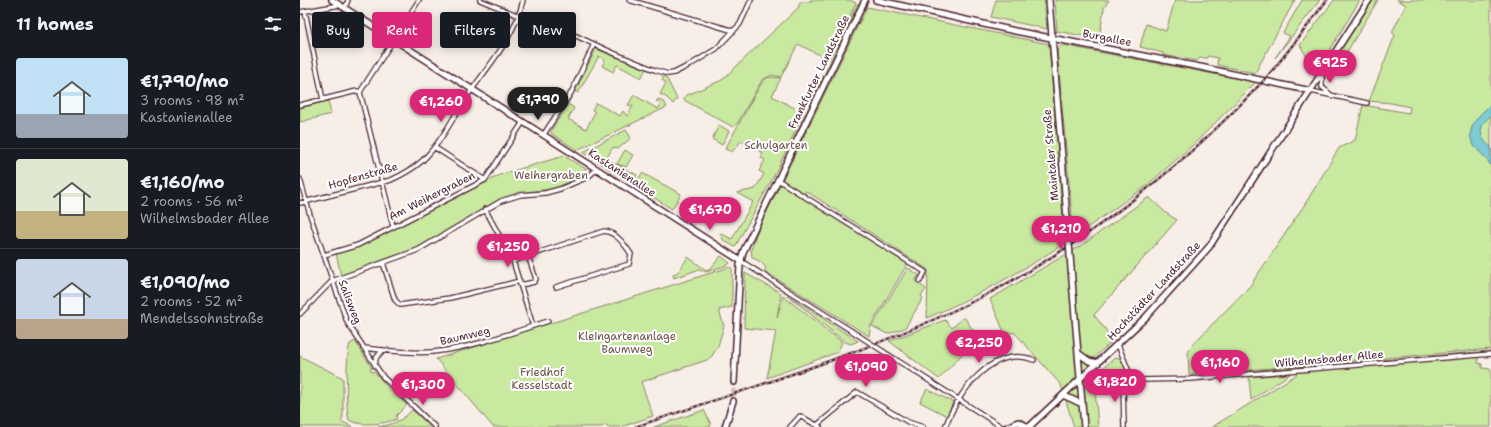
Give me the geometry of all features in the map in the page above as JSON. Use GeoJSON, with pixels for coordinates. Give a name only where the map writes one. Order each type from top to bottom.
{"type":"FeatureCollection","features":[{"type":"Feature","properties":{"kind":"main road","name":"Kastanienallee"},"geometry":{"type":"LineString","coordinates":[[332,0],[372,26]]}},
{"type":"Feature","properties":{"kind":"main road","name":"Frankfurter Landstraße"},"geometry":{"type":"LineString","coordinates":[[734,382],[740,261],[744,249],[865,0]]}},
{"type":"Feature","properties":{"kind":"main road","name":"Burgallee"},"geometry":{"type":"LineString","coordinates":[[876,0],[1311,91]]}},
{"type":"Feature","properties":{"kind":"main road","name":"Maintaler Straße"},"geometry":{"type":"LineString","coordinates":[[1049,0],[1084,427]]}},
{"type":"Feature","properties":{"kind":"main road","name":"Hochstädter Landstraße"},"geometry":{"type":"LineString","coordinates":[[1029,427],[1118,345],[1146,317],[1209,247],[1369,0]]}},
{"type":"Feature","properties":{"kind":"main road","name":"Kastanienallee"},"geometry":{"type":"LineString","coordinates":[[407,48],[544,134],[740,261]]}},
{"type":"Feature","properties":{"kind":"main road"},"geometry":{"type":"LineString","coordinates":[[1078,353],[1089,361],[1098,363]]}},
{"type":"Feature","properties":{"kind":"main road"},"geometry":{"type":"LineString","coordinates":[[1063,395],[1082,404]]}},
{"type":"Feature","properties":{"kind":"main road"},"geometry":{"type":"LineString","coordinates":[[725,427],[733,401]]}},
{"type":"Feature","properties":{"kind":"main road"},"geometry":{"type":"LineString","coordinates":[[1007,427],[1018,422],[1029,427]]}},
{"type":"Feature","properties":{"kind":"street"},"geometry":{"type":"LineString","coordinates":[[345,8],[348,0]]}},
{"type":"Feature","properties":{"kind":"street"},"geometry":{"type":"LineString","coordinates":[[412,12],[419,0]]}},
{"type":"Feature","properties":{"kind":"street"},"geometry":{"type":"LineString","coordinates":[[480,0],[518,16]]}},
{"type":"Feature","properties":{"kind":"street","name":"Hopfenstraße"},"geometry":{"type":"LineString","coordinates":[[520,12],[523,0]]}},
{"type":"Feature","properties":{"kind":"street"},"geometry":{"type":"LineString","coordinates":[[629,0],[734,31]]}},
{"type":"Feature","properties":{"kind":"street"},"geometry":{"type":"LineString","coordinates":[[576,36],[655,70],[668,74],[680,70],[716,50],[734,31],[745,15],[751,0]]}},
{"type":"Feature","properties":{"kind":"street"},"geometry":{"type":"LineString","coordinates":[[300,12],[340,5]]}},
{"type":"Feature","properties":{"kind":"street"},"geometry":{"type":"LineString","coordinates":[[305,11],[323,100]]}},
{"type":"Feature","properties":{"kind":"street","name":"Hopfenstraße"},"geometry":{"type":"LineString","coordinates":[[300,203],[382,182],[413,169],[434,147],[508,37],[518,18]]}},
{"type":"Feature","properties":{"kind":"street"},"geometry":{"type":"LineString","coordinates":[[544,134],[571,93],[594,44]]}},
{"type":"Feature","properties":{"kind":"street"},"geometry":{"type":"LineString","coordinates":[[389,48],[360,92],[393,226]]}},
{"type":"Feature","properties":{"kind":"street"},"geometry":{"type":"LineString","coordinates":[[1322,74],[1324,90],[1333,96]]}},
{"type":"Feature","properties":{"kind":"street"},"geometry":{"type":"LineString","coordinates":[[300,105],[357,91],[360,92]]}},
{"type":"Feature","properties":{"kind":"street","name":"Burgallee"},"geometry":{"type":"LineString","coordinates":[[1311,91],[1367,102]]}},
{"type":"Feature","properties":{"kind":"street","name":"Am Weihergraben"},"geometry":{"type":"LineString","coordinates":[[324,255],[358,245],[485,180],[523,122]]}},
{"type":"Feature","properties":{"kind":"street"},"geometry":{"type":"LineString","coordinates":[[434,147],[485,180]]}},
{"type":"Feature","properties":{"kind":"street"},"geometry":{"type":"LineString","coordinates":[[300,314],[332,281],[384,263],[429,244],[485,209],[515,196],[545,193],[560,189],[590,176],[597,168]]}},
{"type":"Feature","properties":{"kind":"street","name":"Salisweg"},"geometry":{"type":"LineString","coordinates":[[300,179],[306,202],[347,322],[375,367],[388,383],[435,427]]}},
{"type":"Feature","properties":{"kind":"street"},"geometry":{"type":"LineString","coordinates":[[778,180],[925,272],[920,281]]}},
{"type":"Feature","properties":{"kind":"street"},"geometry":{"type":"LineString","coordinates":[[485,209],[513,261],[533,326]]}},
{"type":"Feature","properties":{"kind":"street"},"geometry":{"type":"LineString","coordinates":[[513,261],[606,231],[620,240],[631,254],[629,264],[556,287]]}},
{"type":"Feature","properties":{"kind":"street"},"geometry":{"type":"LineString","coordinates":[[521,285],[534,282],[536,279],[528,256]]}},
{"type":"Feature","properties":{"kind":"street","name":"Kastanienallee"},"geometry":{"type":"LineString","coordinates":[[740,261],[1002,427]]}},
{"type":"Feature","properties":{"kind":"street"},"geometry":{"type":"LineString","coordinates":[[384,263],[395,300],[400,305],[450,298],[520,280]]}},
{"type":"Feature","properties":{"kind":"street","name":"Baumweg"},"geometry":{"type":"LineString","coordinates":[[363,348],[427,352],[442,351],[477,343],[548,321]]}},
{"type":"Feature","properties":{"kind":"street"},"geometry":{"type":"LineString","coordinates":[[1118,345],[1131,376],[1122,384],[1124,427]]}},
{"type":"Feature","properties":{"kind":"street"},"geometry":{"type":"LineString","coordinates":[[375,367],[376,358],[383,350]]}},
{"type":"Feature","properties":{"kind":"street","name":"Wilhelmsbader Allee"},"geometry":{"type":"LineString","coordinates":[[1131,376],[1140,380],[1190,379],[1491,354]]}},
{"type":"Feature","properties":{"kind":"street"},"geometry":{"type":"LineString","coordinates":[[945,427],[958,399],[974,380],[995,363],[1018,357],[1034,360]]}},
{"type":"Feature","properties":{"kind":"street"},"geometry":{"type":"LineString","coordinates":[[790,427],[800,416],[819,426],[857,392],[904,420],[923,427]]}},
{"type":"Feature","properties":{"kind":"green space"},"geometry":{"type":"Polygon","coordinates":[[[810,0],[850,0],[856,3],[829,60],[798,44],[781,77],[772,75],[762,80],[737,124],[733,127],[684,100],[685,96],[722,80],[798,8],[800,2],[810,2],[810,0]]]}},
{"type":"Feature","properties":{"kind":"green space"},"geometry":{"type":"Polygon","coordinates":[[[996,0],[1044,0],[1047,29],[991,17],[996,0]]]}},
{"type":"Feature","properties":{"kind":"green space"},"geometry":{"type":"Polygon","coordinates":[[[1055,0],[1109,0],[1104,8],[1099,39],[1057,31],[1055,0]]]}},
{"type":"Feature","properties":{"kind":"green space"},"geometry":{"type":"Polygon","coordinates":[[[1175,0],[1295,0],[1255,73],[1217,65],[1218,58],[1208,56],[1207,58],[1200,58],[1197,61],[1163,55],[1163,53],[1140,47],[1146,24],[1166,31],[1175,0]]]}},
{"type":"Feature","properties":{"kind":"green space"},"geometry":{"type":"Polygon","coordinates":[[[1302,0],[1320,0],[1275,58],[1290,36],[1283,33],[1302,0]]]}},
{"type":"Feature","properties":{"kind":"green space"},"geometry":{"type":"Polygon","coordinates":[[[1334,0],[1360,0],[1316,73],[1300,45],[1334,0]]]}},
{"type":"Feature","properties":{"kind":"green space"},"geometry":{"type":"Polygon","coordinates":[[[1372,0],[1378,0],[1345,55],[1339,52],[1372,0]]]}},
{"type":"Feature","properties":{"kind":"green space"},"geometry":{"type":"Polygon","coordinates":[[[1397,0],[1491,0],[1491,349],[1189,375],[1188,349],[1250,286],[1305,204],[1339,148],[1355,140],[1363,105],[1409,113],[1410,107],[1391,103],[1369,101],[1395,35],[1392,32],[1406,5],[1397,0]]]}},
{"type":"Feature","properties":{"kind":"green space"},"geometry":{"type":"Polygon","coordinates":[[[858,3],[859,6],[753,225],[858,3]]]}},
{"type":"Feature","properties":{"kind":"green space"},"geometry":{"type":"Polygon","coordinates":[[[867,7],[1049,44],[1065,243],[998,284],[927,318],[927,269],[806,191],[804,195],[908,263],[871,325],[869,336],[764,271],[766,268],[762,263],[752,257],[751,250],[756,234],[867,7]]]}},
{"type":"Feature","properties":{"kind":"green space"},"geometry":{"type":"Polygon","coordinates":[[[1062,45],[1256,82],[1193,145],[1145,187],[1074,237],[1057,50],[1062,45]]]}},
{"type":"Feature","properties":{"kind":"green space"},"geometry":{"type":"Polygon","coordinates":[[[596,49],[646,69],[641,78],[617,65],[613,72],[602,66],[605,60],[599,56],[578,93],[575,91],[596,49]]]}},
{"type":"Feature","properties":{"kind":"green space"},"geometry":{"type":"Polygon","coordinates":[[[664,76],[677,99],[673,104],[666,97],[660,94],[666,83],[662,80],[664,76]]]}},
{"type":"Feature","properties":{"kind":"green space","name":"Schulgarten"},"geometry":{"type":"Polygon","coordinates":[[[769,77],[781,78],[772,96],[804,113],[774,176],[735,247],[723,240],[720,233],[732,239],[753,202],[737,193],[755,189],[764,174],[759,171],[765,160],[761,158],[763,153],[741,141],[732,152],[725,149],[759,87],[764,80],[769,77]]]}},
{"type":"Feature","properties":{"kind":"green space"},"geometry":{"type":"Polygon","coordinates":[[[634,95],[658,109],[661,104],[656,101],[658,99],[665,103],[667,107],[577,150],[552,134],[551,131],[568,104],[574,108],[568,119],[586,129],[595,112],[592,110],[596,103],[620,116],[623,111],[627,116],[633,106],[628,105],[634,95]]]}},
{"type":"Feature","properties":{"kind":"green space"},"geometry":{"type":"Polygon","coordinates":[[[328,101],[331,114],[300,122],[300,108],[328,101]]]}},
{"type":"Feature","properties":{"kind":"green space"},"geometry":{"type":"Polygon","coordinates":[[[719,125],[729,131],[722,145],[712,139],[719,125]]]}},
{"type":"Feature","properties":{"kind":"green space"},"geometry":{"type":"Polygon","coordinates":[[[626,130],[631,138],[618,149],[613,147],[606,159],[637,175],[632,184],[583,152],[626,130]]]}},
{"type":"Feature","properties":{"kind":"green space"},"geometry":{"type":"Polygon","coordinates":[[[625,150],[633,155],[626,167],[617,164],[625,150]]]}},
{"type":"Feature","properties":{"kind":"green space","name":"Weihergraben"},"geometry":{"type":"Polygon","coordinates":[[[564,156],[586,169],[585,171],[589,174],[553,189],[526,192],[509,197],[488,206],[444,234],[416,249],[341,276],[336,253],[358,246],[502,174],[564,156]]]}},
{"type":"Feature","properties":{"kind":"green space"},"geometry":{"type":"Polygon","coordinates":[[[642,173],[681,194],[672,209],[635,186],[642,173]]]}},
{"type":"Feature","properties":{"kind":"green space"},"geometry":{"type":"Polygon","coordinates":[[[1149,197],[1166,213],[1177,220],[1094,315],[1114,340],[1091,360],[1087,389],[1095,388],[1098,427],[1074,427],[1061,385],[1015,333],[1004,332],[990,299],[1082,245],[1149,197]]]}},
{"type":"Feature","properties":{"kind":"green space"},"geometry":{"type":"Polygon","coordinates":[[[721,256],[730,263],[728,265],[706,272],[700,269],[674,278],[673,275],[679,271],[688,257],[706,270],[711,268],[721,256]]]}},
{"type":"Feature","properties":{"kind":"green space"},"geometry":{"type":"Polygon","coordinates":[[[730,267],[732,269],[732,307],[719,310],[724,326],[718,346],[712,356],[707,360],[641,382],[653,416],[621,427],[608,427],[607,425],[600,427],[493,427],[436,359],[730,267]]]}},
{"type":"Feature","properties":{"kind":"green space"},"geometry":{"type":"Polygon","coordinates":[[[908,268],[919,275],[915,281],[926,289],[921,296],[923,298],[905,328],[887,334],[872,326],[908,268]]]}},
{"type":"Feature","properties":{"kind":"green space"},"geometry":{"type":"Polygon","coordinates":[[[745,273],[781,293],[777,318],[783,296],[842,342],[838,352],[767,378],[776,331],[744,328],[745,273]]]}},
{"type":"Feature","properties":{"kind":"green space"},"geometry":{"type":"Polygon","coordinates":[[[787,295],[858,341],[851,344],[845,342],[787,295]]]}},
{"type":"Feature","properties":{"kind":"green space"},"geometry":{"type":"Polygon","coordinates":[[[964,317],[978,337],[939,379],[889,341],[945,320],[952,328],[964,317]]]}},
{"type":"Feature","properties":{"kind":"green space"},"geometry":{"type":"Polygon","coordinates":[[[355,341],[372,368],[370,369],[372,372],[374,371],[388,388],[407,405],[396,416],[397,419],[373,424],[360,424],[349,420],[347,370],[350,344],[355,341]]]}},
{"type":"Feature","properties":{"kind":"green space"},"geometry":{"type":"Polygon","coordinates":[[[1491,351],[1491,353],[1198,377],[1198,375],[1491,351]]]}},
{"type":"Feature","properties":{"kind":"green space"},"geometry":{"type":"Polygon","coordinates":[[[300,356],[343,378],[343,417],[341,421],[353,427],[300,427],[300,356]]]}},
{"type":"Feature","properties":{"kind":"green space"},"geometry":{"type":"Polygon","coordinates":[[[1116,357],[1121,359],[1127,371],[1122,380],[1099,381],[1089,386],[1091,378],[1116,357]]]}},
{"type":"Feature","properties":{"kind":"green space"},"geometry":{"type":"Polygon","coordinates":[[[1478,357],[1478,363],[1482,364],[1482,368],[1491,369],[1491,427],[1212,427],[1296,375],[1297,372],[1478,357]]]}},
{"type":"Feature","properties":{"kind":"green space"},"geometry":{"type":"Polygon","coordinates":[[[1290,374],[1251,400],[1249,377],[1290,374]]]}},
{"type":"Feature","properties":{"kind":"green space"},"geometry":{"type":"Polygon","coordinates":[[[927,389],[953,402],[947,416],[920,402],[927,389]]]}},
{"type":"Feature","properties":{"kind":"green space"},"geometry":{"type":"Polygon","coordinates":[[[412,410],[432,427],[376,427],[396,422],[412,410]]]}},
{"type":"Feature","properties":{"kind":"green space"},"geometry":{"type":"Polygon","coordinates":[[[704,410],[711,424],[710,427],[654,427],[704,410]]]}},
{"type":"Feature","properties":{"kind":"water"},"geometry":{"type":"Polygon","coordinates":[[[1491,105],[1491,116],[1484,123],[1481,132],[1484,140],[1491,147],[1491,166],[1486,158],[1475,147],[1472,141],[1471,129],[1477,118],[1491,105]]]}},
{"type":"Feature","properties":{"kind":"tunnel"},"geometry":{"type":"LineString","coordinates":[[733,401],[734,382]]}},
{"type":"Feature","properties":{"kind":"railway"},"geometry":{"type":"LineString","coordinates":[[635,427],[811,368],[898,335],[982,297],[1021,276],[1097,227],[1168,172],[1202,142],[1265,79],[1327,0]]}},
{"type":"Feature","properties":{"kind":"park label","name":"Kleingartenanlage Baumweg"},"geometry":{"type":"Point","coordinates":[627,342]}},
{"type":"Feature","properties":{"kind":"park label","name":"Friedhof Kesselstadt"},"geometry":{"type":"Point","coordinates":[542,378]}}]}
